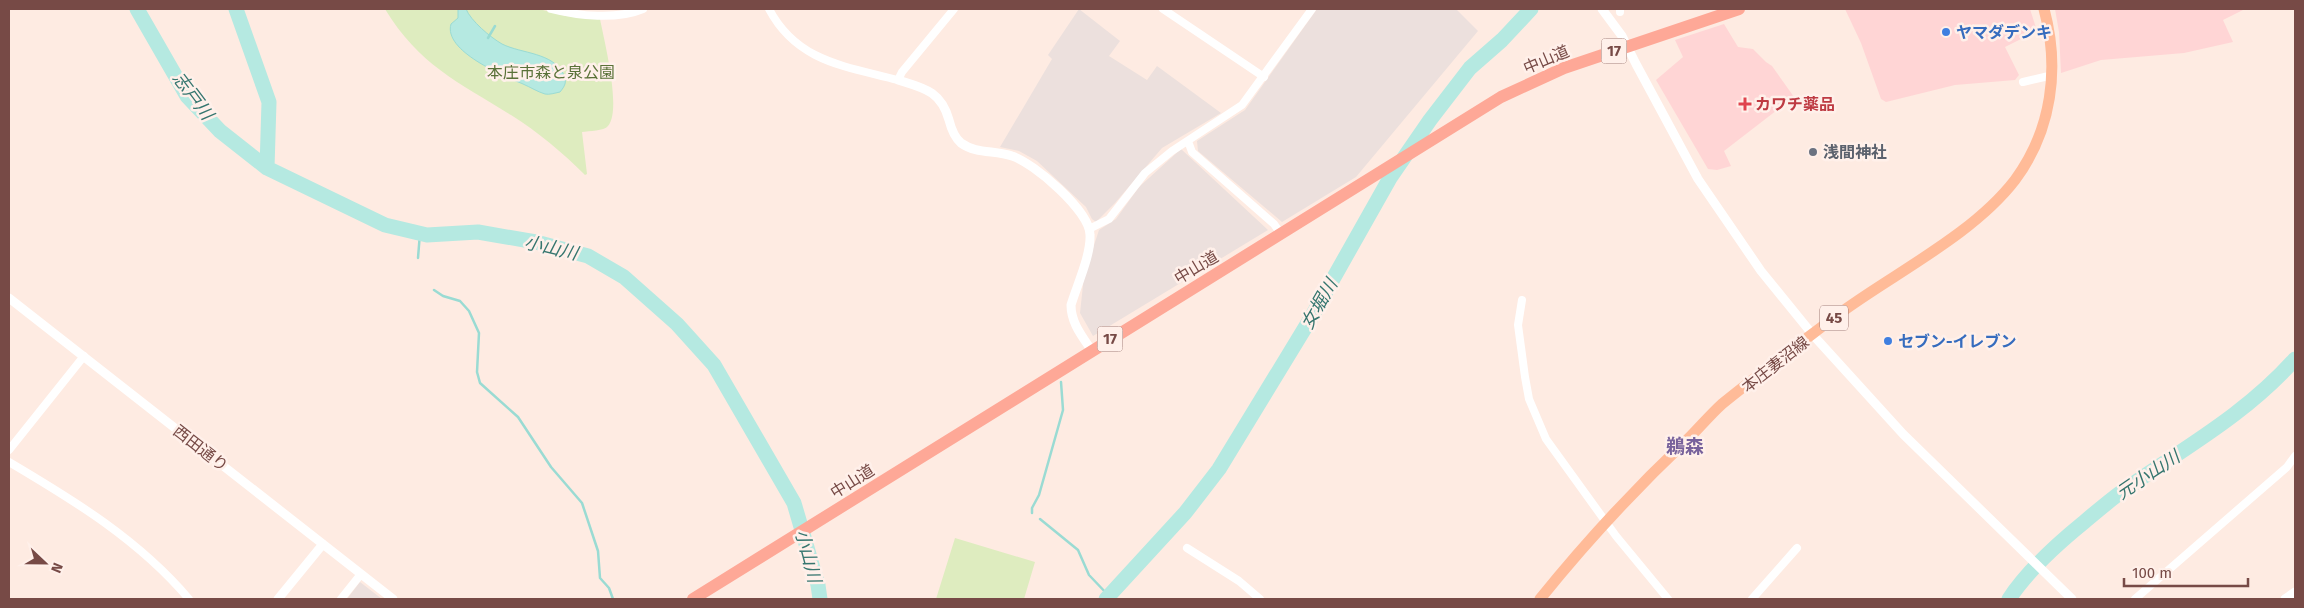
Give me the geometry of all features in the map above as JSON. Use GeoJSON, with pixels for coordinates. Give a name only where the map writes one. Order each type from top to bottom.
{"type":"FeatureCollection","features":[{"type":"Feature","properties":{"kind":"highway","name":"中山道"},"geometry":{"type":"LineString","coordinates":[[693,599],[1494,101],[1564,68],[1739,9]]}},
{"type":"Feature","properties":{"kind":"main road","name":"本庄妻沼線"},"geometry":{"type":"LineString","coordinates":[[1540,599],[1638,486],[1721,405],[1837,316],[1962,230],[1995,203],[2014,180],[2032,152],[2045,120],[2053,75],[2051,35],[2044,9]]}},
{"type":"Feature","properties":{"kind":"street"},"geometry":{"type":"LineString","coordinates":[[551,9],[604,14],[632,13],[642,9]]}},
{"type":"Feature","properties":{"kind":"street"},"geometry":{"type":"LineString","coordinates":[[769,9],[784,34],[810,53],[838,64],[926,89],[938,98],[945,108],[954,135],[966,146],[1012,156],[1037,168],[1085,218],[1089,229],[1090,241],[1071,305],[1071,315],[1092,351]]}},
{"type":"Feature","properties":{"kind":"street"},"geometry":{"type":"LineString","coordinates":[[898,80],[902,72],[954,9]]}},
{"type":"Feature","properties":{"kind":"street"},"geometry":{"type":"LineString","coordinates":[[1163,9],[1264,77]]}},
{"type":"Feature","properties":{"kind":"street"},"geometry":{"type":"LineString","coordinates":[[1089,229],[1109,219],[1145,173],[1188,141],[1242,105],[1312,9]]}},
{"type":"Feature","properties":{"kind":"street"},"geometry":{"type":"LineString","coordinates":[[1602,9],[1616,27],[1627,46],[1698,179],[1761,271],[1813,335],[1903,434],[2072,599]]}},
{"type":"Feature","properties":{"kind":"street"},"geometry":{"type":"LineString","coordinates":[[2023,82],[2053,75]]}},
{"type":"Feature","properties":{"kind":"street"},"geometry":{"type":"LineString","coordinates":[[1188,141],[1192,152],[1274,224],[1281,234]]}},
{"type":"Feature","properties":{"kind":"street","name":"西田通り"},"geometry":{"type":"LineString","coordinates":[[9,298],[393,599]]}},
{"type":"Feature","properties":{"kind":"street"},"geometry":{"type":"LineString","coordinates":[[1522,300],[1518,325],[1529,399],[1546,439],[1616,536],[1668,599]]}},
{"type":"Feature","properties":{"kind":"street"},"geometry":{"type":"LineString","coordinates":[[9,450],[84,356]]}},
{"type":"Feature","properties":{"kind":"street"},"geometry":{"type":"LineString","coordinates":[[2135,599],[2287,467],[2295,456]]}},
{"type":"Feature","properties":{"kind":"street"},"geometry":{"type":"LineString","coordinates":[[9,462],[68,497],[130,540],[171,578],[189,599]]}},
{"type":"Feature","properties":{"kind":"street"},"geometry":{"type":"LineString","coordinates":[[278,599],[323,544]]}},
{"type":"Feature","properties":{"kind":"street"},"geometry":{"type":"LineString","coordinates":[[1187,548],[1239,581],[1260,599]]}},
{"type":"Feature","properties":{"kind":"street"},"geometry":{"type":"LineString","coordinates":[[1752,599],[1797,548]]}},
{"type":"Feature","properties":{"kind":"street"},"geometry":{"type":"LineString","coordinates":[[340,599],[361,574]]}},
{"type":"Feature","properties":{"kind":"street"},"geometry":{"type":"LineString","coordinates":[[2285,599],[2295,592]]}},
{"type":"Feature","properties":{"kind":"shaded area"},"geometry":{"type":"Polygon","coordinates":[[[1079,9],[1120,41],[1109,56],[1147,80],[1157,66],[1221,113],[1162,148],[1115,203],[1096,222],[1092,219],[1086,207],[1037,161],[1019,151],[1000,147],[1052,59],[1048,55],[1079,9]]]}},
{"type":"Feature","properties":{"kind":"shaded area"},"geometry":{"type":"Polygon","coordinates":[[[1317,9],[1456,9],[1478,31],[1356,177],[1282,222],[1198,151],[1197,141],[1245,110],[1317,9]]]}},
{"type":"Feature","properties":{"kind":"shaded area"},"geometry":{"type":"Polygon","coordinates":[[[1845,9],[2030,9],[2037,31],[2005,47],[2019,75],[2015,80],[1955,85],[1886,102],[1881,99],[1861,43],[1845,9]]]}},
{"type":"Feature","properties":{"kind":"shaded area"},"geometry":{"type":"Polygon","coordinates":[[[2055,9],[2245,9],[2223,20],[2233,42],[2184,53],[2101,60],[2061,73],[2059,32],[2055,9]]]}},
{"type":"Feature","properties":{"kind":"shaded area"},"geometry":{"type":"Polygon","coordinates":[[[1724,24],[1738,47],[1753,49],[1772,66],[1794,97],[1724,151],[1731,166],[1717,170],[1708,169],[1656,80],[1683,57],[1675,40],[1724,24]]]}},
{"type":"Feature","properties":{"kind":"shaded area"},"geometry":{"type":"Polygon","coordinates":[[[1181,149],[1268,230],[1093,336],[1080,313],[1084,276],[1099,230],[1116,219],[1139,187],[1181,149]]]}},
{"type":"Feature","properties":{"kind":"shaded area"},"geometry":{"type":"Polygon","coordinates":[[[360,582],[382,599],[347,599],[360,582]]]}},
{"type":"Feature","properties":{"kind":"green space","name":"本庄市森と泉公園"},"geometry":{"type":"Polygon","coordinates":[[[385,9],[539,9],[566,16],[600,19],[611,74],[613,91],[612,118],[606,128],[582,132],[587,174],[585,175],[559,150],[531,128],[441,71],[412,45],[385,9]]]}},
{"type":"Feature","properties":{"kind":"green space"},"geometry":{"type":"Polygon","coordinates":[[[955,538],[1035,562],[1024,599],[936,599],[955,538]]]}},
{"type":"Feature","properties":{"kind":"water"},"geometry":{"type":"Polygon","coordinates":[[[458,9],[466,9],[468,14],[481,28],[502,44],[545,58],[559,67],[565,77],[565,84],[562,90],[552,94],[542,93],[490,69],[465,53],[456,44],[451,34],[451,24],[458,18],[458,9]]]}},
{"type":"Feature","properties":{"kind":"waterway","name":"小山川"},"geometry":{"type":"LineString","coordinates":[[137,9],[187,96],[220,131],[267,168],[385,225],[427,235],[478,232],[536,242],[588,256],[624,277],[677,324],[714,365],[794,503],[818,585],[820,599]]}},
{"type":"Feature","properties":{"kind":"waterway","name":"小山川"},"geometry":{"type":"LineString","coordinates":[[236,9],[269,102],[267,168]]}},
{"type":"Feature","properties":{"kind":"waterway","name":"女堀川"},"geometry":{"type":"LineString","coordinates":[[1106,599],[1185,513],[1219,469],[1311,318],[1390,178],[1430,120],[1470,68],[1502,40],[1531,9]]}},
{"type":"Feature","properties":{"kind":"waterway"},"geometry":{"type":"LineString","coordinates":[[488,38],[495,26]]}},
{"type":"Feature","properties":{"kind":"waterway"},"geometry":{"type":"LineString","coordinates":[[418,258],[420,233]]}},
{"type":"Feature","properties":{"kind":"waterway"},"geometry":{"type":"LineString","coordinates":[[434,290],[443,296],[460,301],[469,311],[479,333],[477,372],[480,383],[518,417],[551,467],[582,503],[598,551],[600,578],[609,588],[613,599]]}},
{"type":"Feature","properties":{"kind":"waterway","name":"元小山川"},"geometry":{"type":"LineString","coordinates":[[2009,599],[2034,568],[2073,531],[2124,490],[2235,414],[2276,379],[2295,359]]}},
{"type":"Feature","properties":{"kind":"waterway"},"geometry":{"type":"LineString","coordinates":[[1032,513],[1032,508],[1039,495],[1063,410],[1061,382]]}},
{"type":"Feature","properties":{"kind":"waterway"},"geometry":{"type":"LineString","coordinates":[[1040,519],[1078,550],[1089,575],[1109,596]]}},
{"type":"Feature","properties":{"kind":"place","name":"ヤマダデンキ"},"geometry":{"type":"Point","coordinates":[1946,32]}},
{"type":"Feature","properties":{"kind":"place","name":"カワチ薬品"},"geometry":{"type":"Point","coordinates":[1745,104]}},
{"type":"Feature","properties":{"kind":"place","name":"浅間神社"},"geometry":{"type":"Point","coordinates":[1813,152]}},
{"type":"Feature","properties":{"kind":"place","name":"セブン-イレブン"},"geometry":{"type":"Point","coordinates":[1888,341]}},
{"type":"Feature","properties":{"kind":"district","name":"鵜森"},"geometry":{"type":"Point","coordinates":[1685,446]}},
{"type":"Feature","properties":{"kind":"water label","name":"志戸川"},"geometry":{"type":"Point","coordinates":[193,96]}}]}
